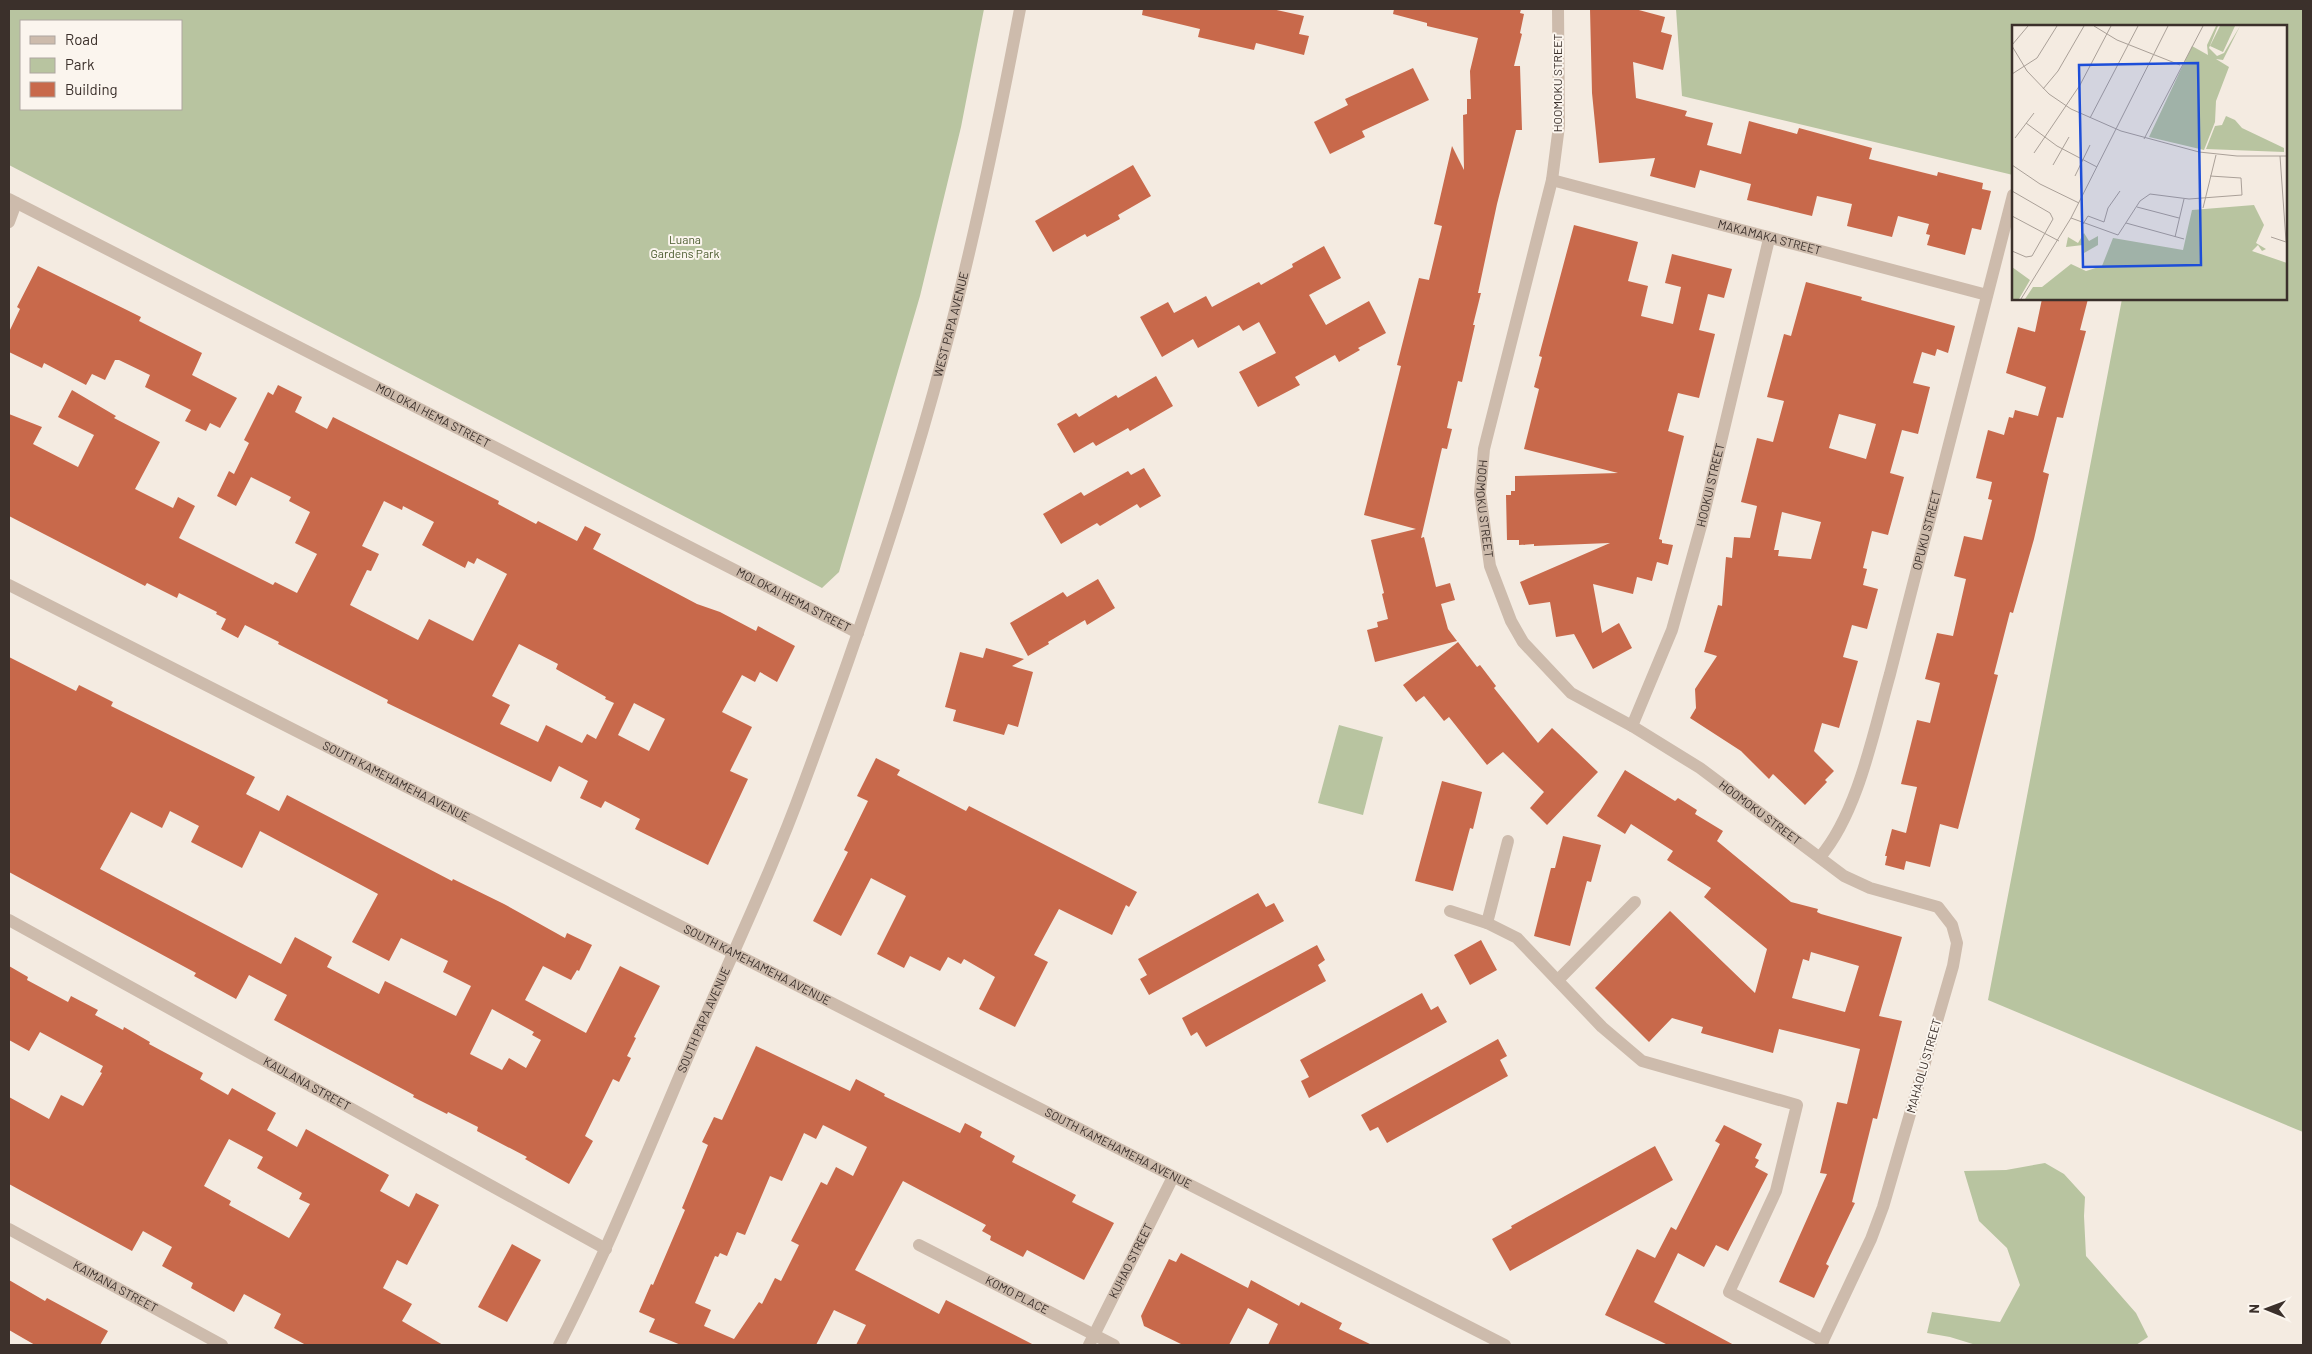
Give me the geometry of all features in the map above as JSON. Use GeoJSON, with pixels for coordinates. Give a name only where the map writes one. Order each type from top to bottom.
{"type":"FeatureCollection","features":[{"type":"Feature","properties":{"kind":"street","name":"WEST PAPA AVENUE"},"geometry":{"type":"LineString","coordinates":[[858,633],[914,462],[944,356],[978,218],[1020,9]]}},
{"type":"Feature","properties":{"kind":"street","name":"HOOMOKU STREET"},"geometry":{"type":"LineString","coordinates":[[1558,9],[1559,126],[1552,180],[1484,449],[1480,493],[1490,566],[1511,621],[1523,642],[1571,693],[1632,726],[1700,768],[1820,857]]}},
{"type":"Feature","properties":{"kind":"street","name":"MAKAMAKA STREET"},"geometry":{"type":"LineString","coordinates":[[1552,180],[1769,239],[1987,295]]}},
{"type":"Feature","properties":{"kind":"street","name":"OPUKU STREET"},"geometry":{"type":"LineString","coordinates":[[1820,857],[1831,845],[1853,797],[1866,758],[1890,674],[2012,199]]}},
{"type":"Feature","properties":{"kind":"street","name":"MOLOKAI HEMA STREET"},"geometry":{"type":"LineString","coordinates":[[13,201],[858,633]]}},
{"type":"Feature","properties":{"kind":"street"},"geometry":{"type":"LineString","coordinates":[[9,222],[13,201]]}},
{"type":"Feature","properties":{"kind":"street","name":"HOOKUI STREET"},"geometry":{"type":"LineString","coordinates":[[1632,726],[1672,630],[1680,602],[1701,526],[1769,239]]}},
{"type":"Feature","properties":{"kind":"street","name":"SOUTH KAMEHAMEHA AVENUE"},"geometry":{"type":"LineString","coordinates":[[9,585],[1505,1345]]}},
{"type":"Feature","properties":{"kind":"street","name":"SOUTH PAPA AVENUE"},"geometry":{"type":"LineString","coordinates":[[559,1345],[606,1249],[732,952],[762,889],[805,783],[858,633]]}},
{"type":"Feature","properties":{"kind":"street"},"geometry":{"type":"LineString","coordinates":[[1487,923],[1508,841]]}},
{"type":"Feature","properties":{"kind":"street","name":"MAHAOLU STREET"},"geometry":{"type":"LineString","coordinates":[[1820,857],[1844,876],[1870,888],[1938,907],[1952,926],[1957,943],[1953,966],[1884,1207],[1822,1343]]}},
{"type":"Feature","properties":{"kind":"street"},"geometry":{"type":"LineString","coordinates":[[1558,980],[1635,902]]}},
{"type":"Feature","properties":{"kind":"street"},"geometry":{"type":"LineString","coordinates":[[1450,912],[1487,923],[1517,938],[1602,1027],[1642,1062],[1797,1105],[1776,1191],[1729,1292],[1822,1343]]}},
{"type":"Feature","properties":{"kind":"street","name":"KAULANA STREET"},"geometry":{"type":"LineString","coordinates":[[9,920],[606,1249]]}},
{"type":"Feature","properties":{"kind":"street","name":"KUHAO STREET"},"geometry":{"type":"LineString","coordinates":[[1091,1340],[1173,1177]]}},
{"type":"Feature","properties":{"kind":"street","name":"KAIMANA STREET"},"geometry":{"type":"LineString","coordinates":[[9,1229],[222,1345]]}},
{"type":"Feature","properties":{"kind":"street","name":"KOMO PLACE"},"geometry":{"type":"LineString","coordinates":[[919,1245],[1091,1340],[1114,1345]]}},
{"type":"Feature","properties":{"kind":"green space","name":"Luana Gardens Park"},"geometry":{"type":"Polygon","coordinates":[[[9,9],[984,9],[961,127],[920,296],[839,572],[822,588],[9,165],[9,9]]]}},
{"type":"Feature","properties":{"kind":"green space"},"geometry":{"type":"Polygon","coordinates":[[[1676,9],[2303,9],[2303,1132],[1988,1000],[2122,300],[2287,300],[2287,25],[2012,25],[2012,175],[1682,96],[1676,9]]]}},
{"type":"Feature","properties":{"kind":"green space"},"geometry":{"type":"Polygon","coordinates":[[[1339,725],[1383,737],[1363,815],[1318,803],[1339,725]]]}},
{"type":"Feature","properties":{"kind":"green space"},"geometry":{"type":"Polygon","coordinates":[[[2045,1163],[2064,1174],[2085,1197],[2086,1256],[2136,1313],[2148,1337],[2136,1345],[1976,1345],[1950,1337],[1927,1333],[1932,1312],[2000,1322],[2020,1285],[2007,1248],[1979,1221],[1964,1171],[2006,1170],[2045,1163]]]}},
{"type":"Feature","properties":{"kind":"building"},"geometry":{"type":"Polygon","coordinates":[[[1143,9],[1272,9],[1304,16],[1299,34],[1309,36],[1304,55],[1256,43],[1254,50],[1198,37],[1200,29],[1142,15],[1143,9]]]}},
{"type":"Feature","properties":{"kind":"building"},"geometry":{"type":"Polygon","coordinates":[[[1394,9],[1521,9],[1520,13],[1524,14],[1520,33],[1522,34],[1514,66],[1520,66],[1522,130],[1516,130],[1497,204],[1478,293],[1481,293],[1473,325],[1475,325],[1462,382],[1458,381],[1447,428],[1452,429],[1447,449],[1442,448],[1421,538],[1424,537],[1436,587],[1450,583],[1455,600],[1441,604],[1448,629],[1457,641],[1375,662],[1367,630],[1378,627],[1377,622],[1388,619],[1382,594],[1384,593],[1371,540],[1416,529],[1364,515],[1401,366],[1397,365],[1419,278],[1429,280],[1442,226],[1434,224],[1452,146],[1464,170],[1463,115],[1467,114],[1467,99],[1471,99],[1470,71],[1478,38],[1427,26],[1427,23],[1393,14],[1394,9]]]}},
{"type":"Feature","properties":{"kind":"building"},"geometry":{"type":"Polygon","coordinates":[[[1590,9],[1635,9],[1665,17],[1661,32],[1672,35],[1663,70],[1633,62],[1636,98],[1687,111],[1685,116],[1713,123],[1707,145],[1741,154],[1749,121],[1797,134],[1799,128],[1872,148],[1869,159],[1937,176],[1938,172],[1983,183],[1982,189],[1991,191],[1981,230],[1972,228],[1965,255],[1927,245],[1930,235],[1926,234],[1929,224],[1898,216],[1892,237],[1847,226],[1852,204],[1817,196],[1812,216],[1747,200],[1751,184],[1700,170],[1695,188],[1650,176],[1655,158],[1599,163],[1592,93],[1590,9]]]}},
{"type":"Feature","properties":{"kind":"building"},"geometry":{"type":"Polygon","coordinates":[[[1413,68],[1429,100],[1362,131],[1365,137],[1330,154],[1314,122],[1348,105],[1345,99],[1413,68]]]}},
{"type":"Feature","properties":{"kind":"building"},"geometry":{"type":"Polygon","coordinates":[[[1133,165],[1151,196],[1118,215],[1120,219],[1087,237],[1085,234],[1053,252],[1035,221],[1133,165]]]}},
{"type":"Feature","properties":{"kind":"building"},"geometry":{"type":"Polygon","coordinates":[[[1574,225],[1638,242],[1628,281],[1648,286],[1641,316],[1673,324],[1681,287],[1665,283],[1672,254],[1732,269],[1724,298],[1708,294],[1699,330],[1715,334],[1699,398],[1678,393],[1668,431],[1684,436],[1659,539],[1662,540],[1662,543],[1673,545],[1668,565],[1657,562],[1652,581],[1637,577],[1633,594],[1593,584],[1602,633],[1619,623],[1632,648],[1593,669],[1574,634],[1556,637],[1550,602],[1529,605],[1520,582],[1610,543],[1534,546],[1534,544],[1519,545],[1519,540],[1507,540],[1506,495],[1511,495],[1511,491],[1515,491],[1515,476],[1618,473],[1524,449],[1539,389],[1534,387],[1542,357],[1539,356],[1574,225]]]}},
{"type":"Feature","properties":{"kind":"building"},"geometry":{"type":"Polygon","coordinates":[[[1324,246],[1341,278],[1309,295],[1326,325],[1369,301],[1386,333],[1358,348],[1360,350],[1339,362],[1335,355],[1295,377],[1300,385],[1258,407],[1239,372],[1276,353],[1259,322],[1243,331],[1239,325],[1198,348],[1193,339],[1162,357],[1140,317],[1168,302],[1174,313],[1206,296],[1212,307],[1259,282],[1261,285],[1293,267],[1292,264],[1324,246]]]}},
{"type":"Feature","properties":{"kind":"building"},"geometry":{"type":"Polygon","coordinates":[[[38,266],[141,317],[139,321],[202,353],[192,375],[237,398],[220,428],[210,423],[206,431],[185,421],[191,410],[145,387],[150,375],[119,360],[115,360],[105,380],[92,374],[86,385],[44,363],[42,368],[9,352],[9,332],[20,309],[17,307],[38,266]]]}},
{"type":"Feature","properties":{"kind":"building"},"geometry":{"type":"Polygon","coordinates":[[[1806,282],[1862,297],[1861,300],[1955,326],[1948,353],[1937,349],[1935,356],[1922,352],[1913,383],[1930,387],[1918,434],[1902,430],[1890,473],[1904,477],[1888,535],[1872,531],[1863,568],[1867,569],[1863,585],[1878,589],[1867,629],[1852,625],[1843,657],[1858,661],[1839,728],[1822,723],[1814,751],[1834,771],[1825,780],[1827,782],[1805,805],[1773,774],[1769,779],[1741,751],[1690,718],[1696,708],[1695,689],[1717,656],[1704,652],[1718,605],[1722,606],[1726,557],[1732,558],[1734,537],[1750,538],[1757,506],[1741,502],[1757,438],[1773,442],[1784,401],[1767,397],[1784,334],[1791,336],[1806,282]],[[1839,414],[1829,448],[1866,459],[1876,424],[1839,414]],[[1782,512],[1774,550],[1779,550],[1778,556],[1811,559],[1821,522],[1782,512]]]}},
{"type":"Feature","properties":{"kind":"building"},"geometry":{"type":"Polygon","coordinates":[[[2042,300],[2088,300],[2080,330],[2086,331],[2063,418],[2057,417],[2043,472],[2049,474],[2034,539],[2013,613],[2010,612],[1994,674],[1998,675],[1958,829],[1940,824],[1930,867],[1906,861],[1904,870],[1885,865],[1887,856],[1885,856],[1892,829],[1906,833],[1917,787],[1901,784],[1917,720],[1930,723],[1940,683],[1925,679],[1937,633],[1953,636],[1966,579],[1954,576],[1964,536],[1982,540],[1992,500],[1988,499],[1992,482],[1976,478],[1988,430],[2004,435],[2009,417],[2013,418],[2015,410],[2038,416],[2046,387],[2006,373],[2018,327],[2035,332],[2042,300]]]}},
{"type":"Feature","properties":{"kind":"building"},"geometry":{"type":"Polygon","coordinates":[[[1156,376],[1173,406],[1130,431],[1128,428],[1096,446],[1093,442],[1074,453],[1057,424],[1076,413],[1079,417],[1116,395],[1118,398],[1156,376]]]}},
{"type":"Feature","properties":{"kind":"building"},"geometry":{"type":"Polygon","coordinates":[[[278,385],[302,397],[295,412],[327,429],[333,417],[499,501],[498,504],[536,524],[538,521],[577,541],[585,526],[601,534],[593,549],[697,604],[720,612],[756,631],[758,626],[795,646],[777,682],[760,672],[755,682],[742,675],[722,712],[752,727],[730,771],[748,779],[708,865],[635,829],[640,819],[605,801],[601,808],[580,798],[588,781],[559,766],[551,782],[387,703],[388,700],[245,625],[238,638],[221,629],[226,619],[216,614],[217,612],[179,593],[177,598],[147,583],[145,586],[9,516],[9,414],[42,427],[33,444],[78,467],[94,435],[58,417],[72,390],[116,416],[114,418],[160,442],[135,489],[173,508],[178,497],[195,506],[179,538],[273,585],[275,582],[297,593],[317,554],[295,543],[310,512],[289,501],[291,497],[251,477],[236,506],[217,496],[229,471],[234,474],[249,443],[244,440],[268,392],[273,395],[278,385]],[[384,501],[362,546],[379,554],[371,571],[367,570],[350,605],[418,640],[429,619],[473,641],[507,574],[477,558],[474,564],[468,561],[465,568],[422,545],[434,522],[403,506],[402,510],[384,501]],[[519,644],[492,696],[510,705],[500,724],[538,742],[546,725],[582,743],[587,734],[596,739],[614,703],[556,669],[558,664],[519,644]],[[634,703],[618,735],[649,751],[665,719],[634,703]]]}},
{"type":"Feature","properties":{"kind":"building"},"geometry":{"type":"Polygon","coordinates":[[[1144,468],[1161,496],[1140,508],[1137,504],[1100,526],[1097,523],[1061,544],[1043,514],[1081,492],[1084,496],[1128,471],[1131,475],[1144,468]]]}},
{"type":"Feature","properties":{"kind":"building"},"geometry":{"type":"Polygon","coordinates":[[[1098,579],[1115,608],[1087,625],[1085,620],[1028,656],[1010,623],[1063,592],[1067,597],[1098,579]]]}},
{"type":"Feature","properties":{"kind":"building"},"geometry":{"type":"Polygon","coordinates":[[[1458,642],[1477,667],[1480,665],[1496,686],[1494,688],[1538,743],[1552,728],[1598,772],[1547,825],[1530,808],[1544,792],[1503,752],[1487,765],[1449,717],[1444,721],[1424,696],[1416,702],[1403,685],[1458,642]]]}},
{"type":"Feature","properties":{"kind":"building"},"geometry":{"type":"Polygon","coordinates":[[[986,648],[1024,659],[1012,666],[1033,672],[1018,727],[1008,724],[1004,735],[953,721],[956,710],[945,707],[960,652],[983,658],[986,648]]]}},
{"type":"Feature","properties":{"kind":"building"},"geometry":{"type":"Polygon","coordinates":[[[9,657],[76,691],[79,685],[113,702],[111,706],[255,777],[246,794],[279,811],[287,795],[452,881],[453,879],[504,904],[565,938],[567,933],[592,945],[579,971],[577,970],[571,980],[543,966],[525,1000],[586,1033],[620,966],[660,986],[634,1037],[636,1038],[627,1056],[631,1058],[619,1082],[613,1079],[585,1136],[593,1141],[569,1184],[525,1159],[527,1157],[477,1131],[478,1127],[413,1097],[414,1095],[274,1020],[287,995],[249,975],[236,999],[194,976],[196,973],[9,872],[9,657]],[[170,811],[162,828],[131,812],[100,869],[281,964],[295,937],[332,957],[327,967],[379,994],[385,981],[456,1016],[471,986],[443,972],[448,961],[401,938],[389,961],[352,942],[378,894],[260,831],[242,868],[191,842],[199,826],[170,811]],[[492,1009],[470,1054],[502,1070],[509,1058],[526,1068],[541,1040],[532,1035],[534,1032],[492,1009]]]}},
{"type":"Feature","properties":{"kind":"building"},"geometry":{"type":"Polygon","coordinates":[[[876,758],[900,770],[897,775],[966,811],[969,806],[1137,892],[1129,907],[1126,905],[1112,935],[1059,909],[1034,955],[1048,962],[1015,1027],[979,1009],[995,977],[964,959],[961,964],[948,957],[940,971],[910,956],[904,968],[877,954],[906,896],[871,878],[841,936],[813,921],[848,852],[844,850],[868,801],[857,796],[876,758]]]}},
{"type":"Feature","properties":{"kind":"building"},"geometry":{"type":"Polygon","coordinates":[[[1625,770],[1675,801],[1678,798],[1697,810],[1695,814],[1723,831],[1717,841],[1791,902],[1818,909],[1817,912],[1821,914],[1902,937],[1879,1016],[1902,1021],[1877,1119],[1873,1118],[1852,1202],[1855,1203],[1826,1264],[1829,1266],[1814,1298],[1779,1282],[1827,1174],[1820,1173],[1837,1102],[1847,1104],[1860,1049],[1779,1029],[1773,1053],[1701,1033],[1703,1027],[1672,1018],[1649,1042],[1595,988],[1670,911],[1755,993],[1767,949],[1704,897],[1711,888],[1667,860],[1673,851],[1631,824],[1625,834],[1597,816],[1625,770]],[[1811,952],[1809,961],[1803,959],[1792,998],[1845,1012],[1859,966],[1811,952]]]}},
{"type":"Feature","properties":{"kind":"building"},"geometry":{"type":"Polygon","coordinates":[[[1442,781],[1482,792],[1473,829],[1470,828],[1453,891],[1415,881],[1442,781]]]}},
{"type":"Feature","properties":{"kind":"building"},"geometry":{"type":"Polygon","coordinates":[[[1563,836],[1601,845],[1591,882],[1587,881],[1570,946],[1534,936],[1551,868],[1555,868],[1563,836]]]}},
{"type":"Feature","properties":{"kind":"building"},"geometry":{"type":"Polygon","coordinates":[[[1258,893],[1266,907],[1274,903],[1284,921],[1149,995],[1140,979],[1147,975],[1138,959],[1258,893]]]}},
{"type":"Feature","properties":{"kind":"building"},"geometry":{"type":"Polygon","coordinates":[[[1481,940],[1497,970],[1470,985],[1454,955],[1481,940]]]}},
{"type":"Feature","properties":{"kind":"building"},"geometry":{"type":"Polygon","coordinates":[[[1317,945],[1325,960],[1318,965],[1326,981],[1206,1047],[1197,1032],[1191,1036],[1182,1018],[1317,945]]]}},
{"type":"Feature","properties":{"kind":"building"},"geometry":{"type":"Polygon","coordinates":[[[9,966],[28,977],[27,980],[68,1002],[71,996],[98,1010],[95,1015],[123,1030],[124,1027],[150,1042],[149,1044],[203,1073],[200,1079],[228,1095],[232,1088],[276,1113],[267,1130],[297,1147],[306,1129],[389,1175],[380,1191],[409,1207],[416,1193],[439,1205],[407,1265],[397,1260],[383,1288],[412,1304],[402,1321],[443,1345],[306,1345],[274,1328],[281,1314],[244,1294],[234,1312],[191,1288],[193,1283],[162,1266],[172,1247],[143,1231],[132,1251],[9,1184],[9,1097],[49,1119],[61,1095],[83,1106],[102,1073],[100,1072],[103,1066],[40,1032],[29,1051],[9,1040],[9,966]],[[229,1139],[204,1186],[231,1201],[229,1205],[289,1238],[310,1204],[299,1199],[302,1193],[257,1168],[263,1157],[229,1139]]]}},
{"type":"Feature","properties":{"kind":"building"},"geometry":{"type":"Polygon","coordinates":[[[1422,993],[1431,1010],[1438,1006],[1447,1022],[1309,1098],[1301,1081],[1309,1077],[1300,1060],[1422,993]]]}},
{"type":"Feature","properties":{"kind":"building"},"geometry":{"type":"Polygon","coordinates":[[[1498,1039],[1507,1056],[1500,1060],[1508,1076],[1387,1143],[1378,1127],[1370,1131],[1361,1115],[1498,1039]]]}},
{"type":"Feature","properties":{"kind":"building"},"geometry":{"type":"Polygon","coordinates":[[[756,1046],[850,1091],[856,1079],[885,1094],[884,1096],[960,1133],[965,1123],[982,1132],[980,1137],[1015,1156],[1012,1162],[1076,1195],[1072,1202],[1114,1223],[1084,1280],[1027,1250],[1023,1257],[990,1240],[991,1236],[982,1231],[986,1225],[903,1181],[855,1270],[939,1314],[946,1300],[1034,1345],[856,1345],[866,1325],[834,1310],[816,1345],[681,1345],[649,1332],[655,1319],[639,1312],[651,1284],[653,1285],[685,1210],[682,1208],[708,1145],[702,1142],[714,1117],[722,1120],[756,1046]],[[823,1125],[816,1139],[804,1133],[782,1181],[770,1176],[745,1235],[737,1232],[727,1256],[720,1253],[718,1257],[715,1256],[695,1303],[711,1310],[704,1326],[734,1339],[759,1302],[762,1304],[775,1278],[781,1281],[799,1245],[791,1241],[821,1182],[827,1185],[836,1167],[853,1176],[867,1147],[823,1125]]]}},
{"type":"Feature","properties":{"kind":"building"},"geometry":{"type":"Polygon","coordinates":[[[1724,1125],[1762,1144],[1755,1158],[1759,1160],[1755,1167],[1768,1174],[1728,1251],[1716,1245],[1704,1267],[1678,1253],[1654,1302],[1734,1345],[1668,1345],[1605,1315],[1637,1249],[1655,1258],[1671,1227],[1676,1230],[1720,1144],[1715,1141],[1724,1125]]]}},
{"type":"Feature","properties":{"kind":"building"},"geometry":{"type":"Polygon","coordinates":[[[1655,1146],[1673,1180],[1510,1271],[1492,1239],[1512,1228],[1511,1226],[1655,1146]]]}},
{"type":"Feature","properties":{"kind":"building"},"geometry":{"type":"Polygon","coordinates":[[[512,1244],[541,1260],[507,1322],[478,1307],[512,1244]]]}},
{"type":"Feature","properties":{"kind":"building"},"geometry":{"type":"Polygon","coordinates":[[[1181,1253],[1248,1288],[1251,1280],[1299,1306],[1301,1302],[1342,1323],[1339,1329],[1372,1345],[1268,1345],[1278,1324],[1248,1308],[1229,1345],[1183,1345],[1144,1326],[1141,1316],[1169,1259],[1176,1262],[1181,1253]]]}},
{"type":"Feature","properties":{"kind":"building"},"geometry":{"type":"Polygon","coordinates":[[[9,1280],[45,1301],[47,1298],[108,1331],[100,1345],[35,1345],[9,1330],[9,1280]]]}}]}
